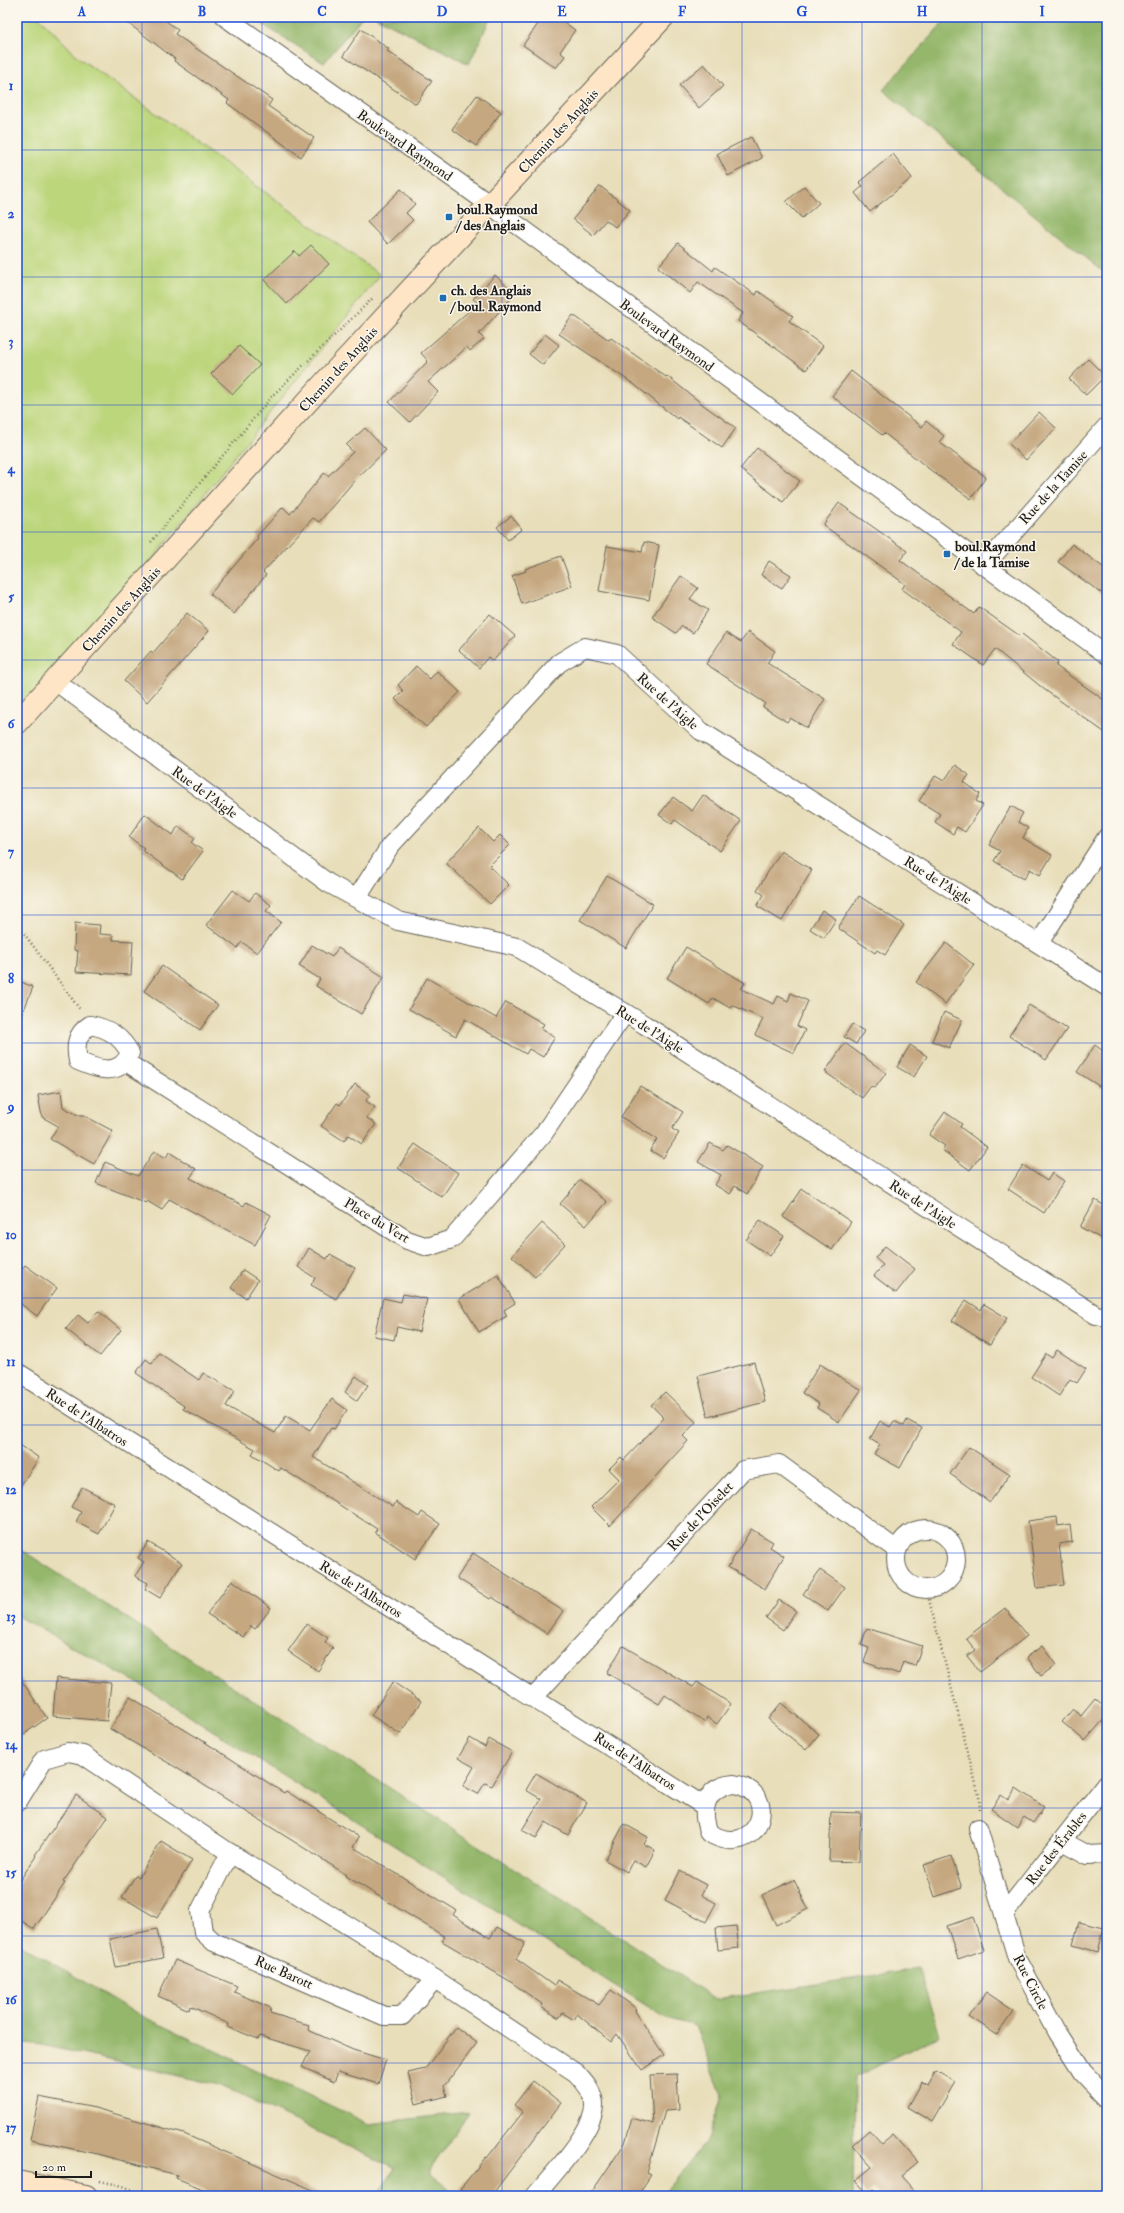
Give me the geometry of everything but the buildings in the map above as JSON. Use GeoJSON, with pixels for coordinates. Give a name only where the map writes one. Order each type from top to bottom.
{"type":"FeatureCollection","features":[{"type":"Feature","properties":{"kind":"street","name":"Boulevard Raymond"},"geometry":{"type":"LineString","coordinates":[[225,17],[490,205],[1107,655]]}},
{"type":"Feature","properties":{"kind":"street","name":"Chemin des Anglais"},"geometry":{"type":"LineString","coordinates":[[17,723],[337,369],[663,17]]}},
{"type":"Feature","properties":{"kind":"street","name":"Rue de la Tamise"},"geometry":{"type":"LineString","coordinates":[[984,566],[1107,426]]}},
{"type":"Feature","properties":{"kind":"street","name":"Rue de l'Aigle"},"geometry":{"type":"LineString","coordinates":[[357,898],[390,846],[559,663],[586,646],[617,654],[701,731],[1040,943],[1107,987]]}},
{"type":"Feature","properties":{"kind":"street","name":"Rue de l'Aigle"},"geometry":{"type":"LineString","coordinates":[[55,681],[328,883],[398,920],[517,947],[625,1013],[1096,1315],[1107,1317]]}},
{"type":"Feature","properties":{"kind":"street"},"geometry":{"type":"LineString","coordinates":[[1040,943],[1107,837]]}},
{"type":"Feature","properties":{"kind":"street","name":"Place du Vert"},"geometry":{"type":"LineString","coordinates":[[126,1062],[407,1240],[428,1247],[452,1239],[544,1133],[625,1013]]}},
{"type":"Feature","properties":{"kind":"street","name":"Rue de l'Albatros"},"geometry":{"type":"LineString","coordinates":[[17,1372],[186,1480],[534,1697],[704,1806]]}},
{"type":"Feature","properties":{"kind":"street","name":"Rue de l'Oiselet"},"geometry":{"type":"LineString","coordinates":[[534,1697],[743,1470],[779,1464],[897,1550]]}},
{"type":"Feature","properties":{"kind":"street"},"geometry":{"type":"LineString","coordinates":[[917,1530],[936,1530],[948,1538],[955,1551],[954,1570],[948,1578],[931,1588],[921,1588],[911,1585],[903,1579],[898,1570],[896,1560],[897,1550],[908,1534],[917,1530]]}},
{"type":"Feature","properties":{"kind":"street"},"geometry":{"type":"LineString","coordinates":[[17,1803],[44,1759],[68,1752],[83,1755],[230,1853],[435,1978],[576,2073],[590,2091],[594,2105],[588,2129],[535,2196]]}},
{"type":"Feature","properties":{"kind":"street","name":"Rue des Érables"},"geometry":{"type":"LineString","coordinates":[[1004,1914],[1107,1782]]}},
{"type":"Feature","properties":{"kind":"street","name":"Rue Circle"},"geometry":{"type":"LineString","coordinates":[[978,1828],[1017,1958],[1057,2033],[1082,2072],[1107,2098]]}},
{"type":"Feature","properties":{"kind":"street"},"geometry":{"type":"LineString","coordinates":[[1062,1841],[1088,1855],[1107,1854]]}},
{"type":"Feature","properties":{"kind":"street","name":"Rue Barott"},"geometry":{"type":"LineString","coordinates":[[230,1853],[200,1911],[203,1932],[214,1942],[384,2016],[402,2016],[435,1978]]}},
{"type":"Feature","properties":{"kind":"street"},"geometry":{"type":"LineString","coordinates":[[17,2182],[91,2188]]}},
{"type":"Feature","properties":{"kind":"path"},"geometry":{"type":"LineString","coordinates":[[17,924],[85,1016]]}},
{"type":"Feature","properties":{"kind":"path"},"geometry":{"type":"LineString","coordinates":[[931,1588],[928,1596],[979,1796],[980,1818],[978,1828]]}},
{"type":"Feature","properties":{"kind":"path"},"geometry":{"type":"LineString","coordinates":[[91,2188],[123,2186],[147,2196]]}},
{"type":"Feature","properties":{"kind":"green space"},"geometry":{"type":"Polygon","coordinates":[[[17,17],[39,17],[79,58],[380,275],[55,681],[17,724],[17,17]]]}},
{"type":"Feature","properties":{"kind":"green space"},"geometry":{"type":"Polygon","coordinates":[[[251,17],[362,17],[324,63],[251,17]]]}},
{"type":"Feature","properties":{"kind":"green space"},"geometry":{"type":"Polygon","coordinates":[[[376,17],[491,17],[469,64],[376,17]]]}},
{"type":"Feature","properties":{"kind":"green space"},"geometry":{"type":"Polygon","coordinates":[[[948,17],[1107,17],[1107,275],[883,90],[948,17]]]}},
{"type":"Feature","properties":{"kind":"green space"},"geometry":{"type":"Polygon","coordinates":[[[17,1547],[716,1999],[918,1969],[940,2035],[855,2076],[853,2196],[662,2196],[709,2137],[722,2095],[695,2026],[666,2018],[141,1685],[17,1616],[17,1547]]]}},
{"type":"Feature","properties":{"kind":"green space"},"geometry":{"type":"Polygon","coordinates":[[[17,1944],[37,1954],[140,2015],[369,2124],[469,2112],[428,2173],[458,2196],[377,2196],[394,2168],[219,2085],[42,2045],[17,2042],[17,1944]]]}},
{"type":"Feature","properties":{"kind":"place","name":"boul.Raymond / des Anglais"},"geometry":{"type":"Point","coordinates":[449,217]}},
{"type":"Feature","properties":{"kind":"place","name":"ch. des Anglais / boul. Raymond"},"geometry":{"type":"Point","coordinates":[443,298]}},
{"type":"Feature","properties":{"kind":"place","name":"boul.Raymond / de la Tamise"},"geometry":{"type":"Point","coordinates":[947,554]}}]}
